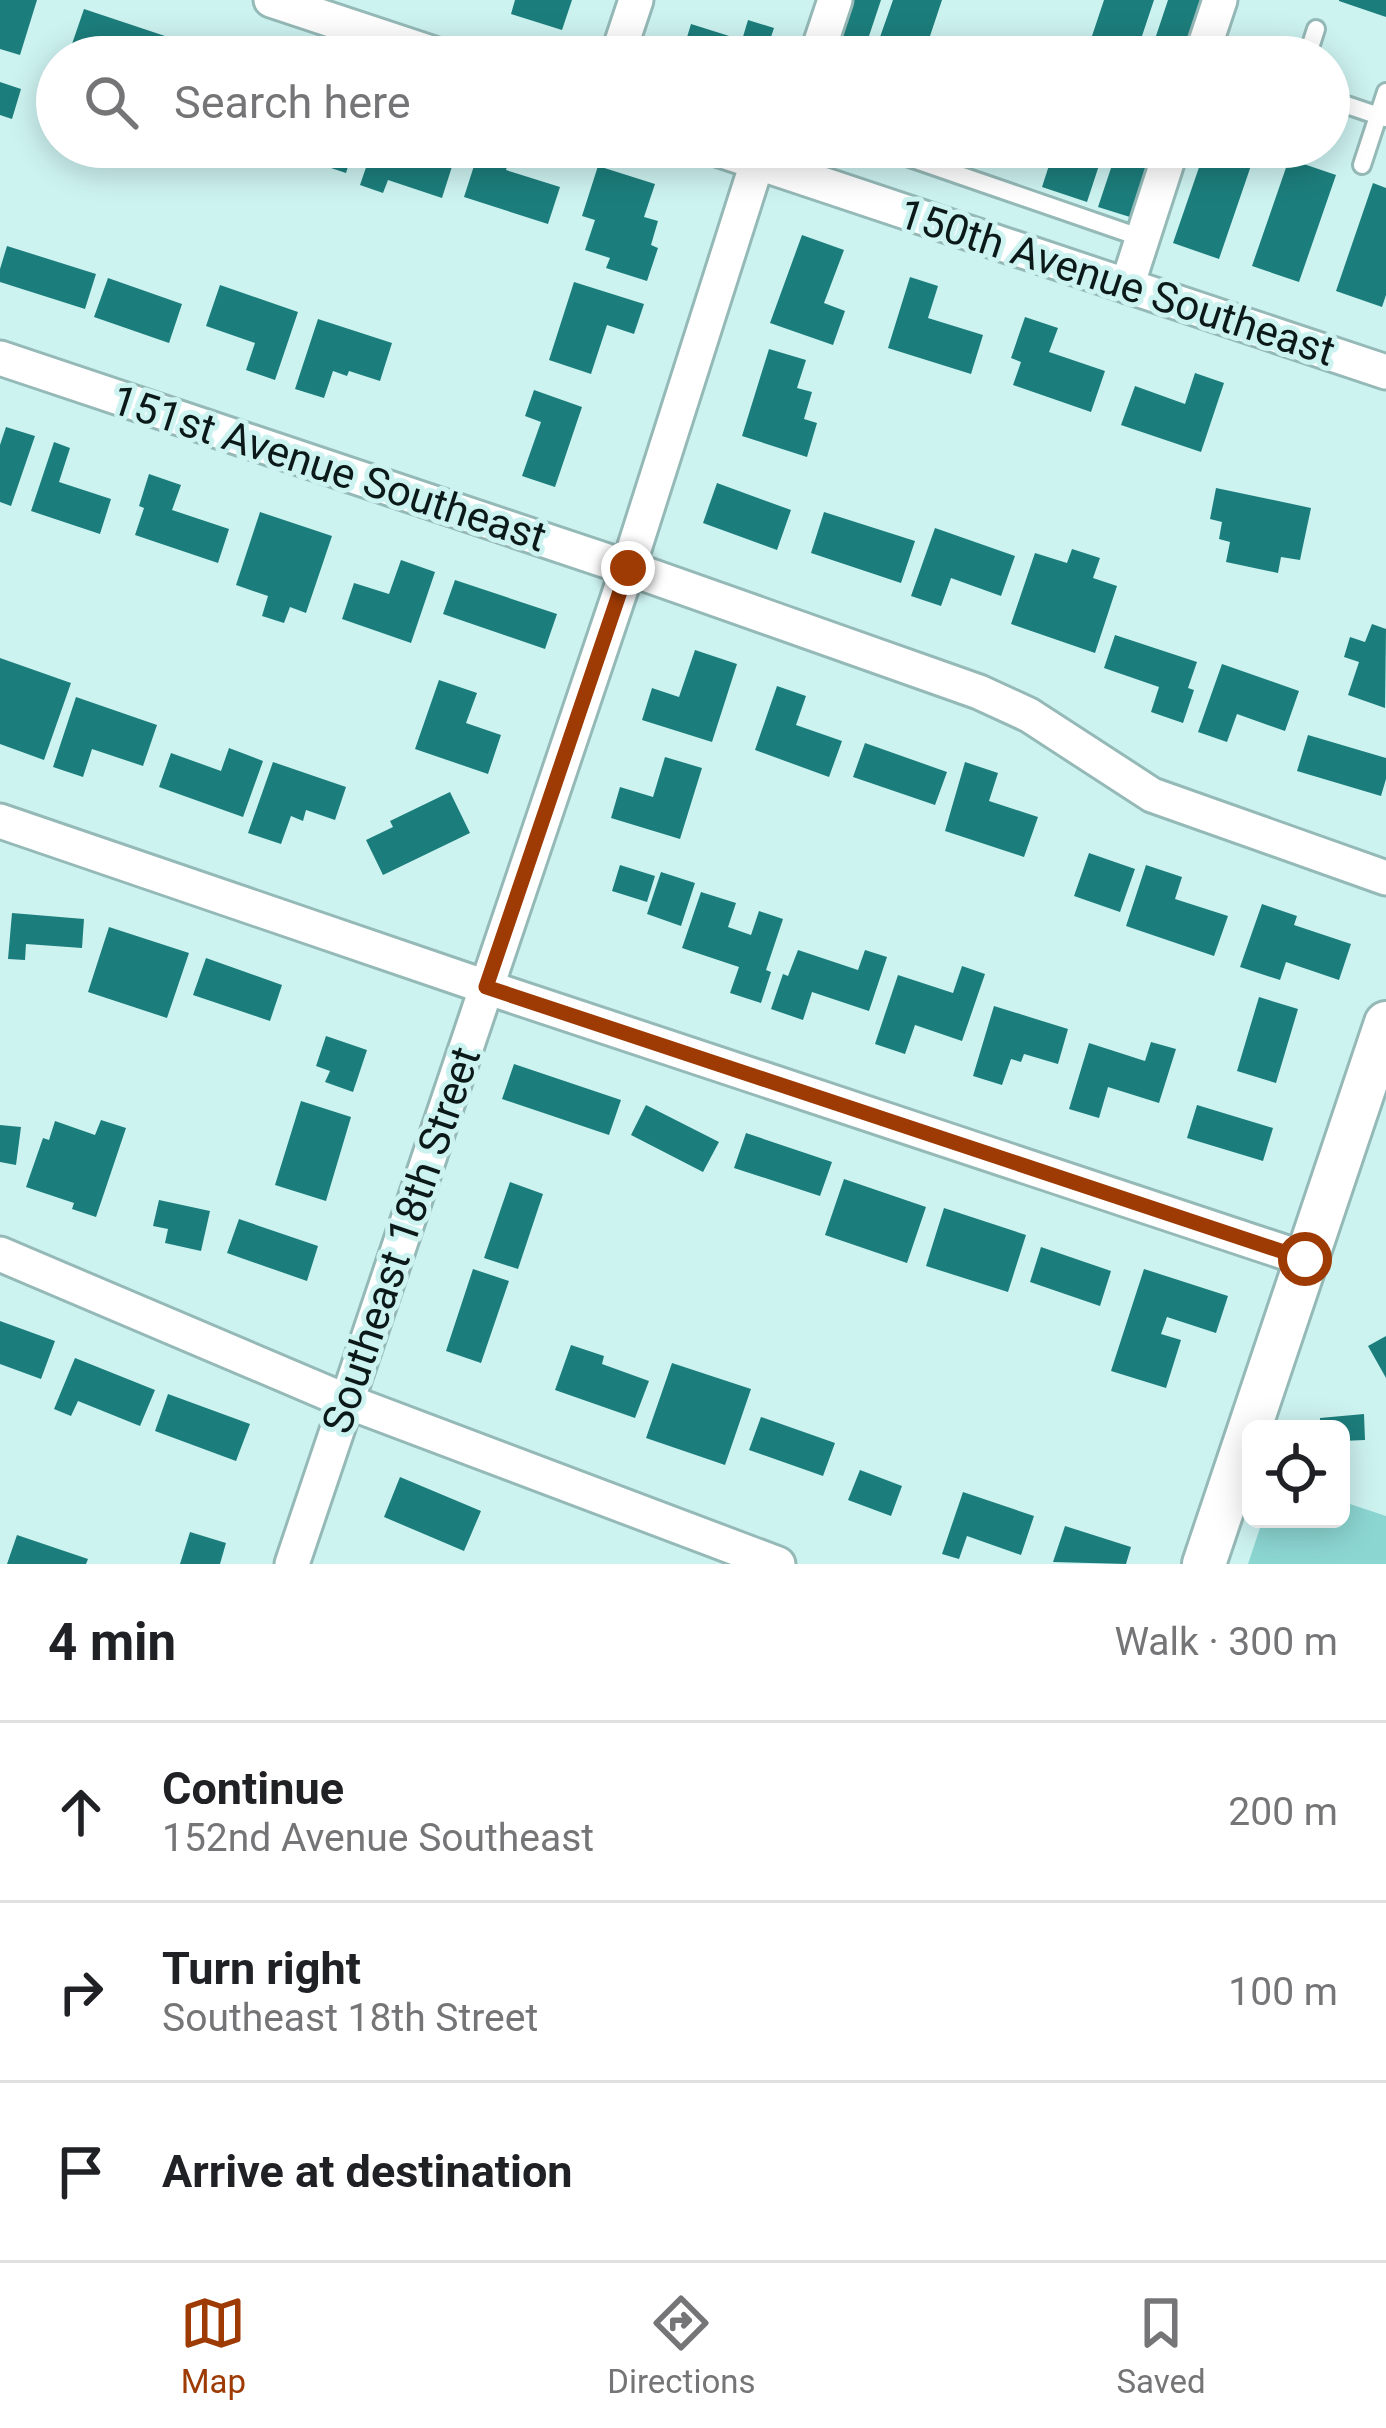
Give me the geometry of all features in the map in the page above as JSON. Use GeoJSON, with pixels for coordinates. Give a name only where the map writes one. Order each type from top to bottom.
{"type":"FeatureCollection","features":[{"type":"Feature","properties":{"kind":"street"},"geometry":{"type":"LineString","coordinates":[[271,0],[380,36]]}},
{"type":"Feature","properties":{"kind":"street"},"geometry":{"type":"LineString","coordinates":[[624,36],[636,0]]}},
{"type":"Feature","properties":{"kind":"street"},"geometry":{"type":"LineString","coordinates":[[823,36],[835,0]]}},
{"type":"Feature","properties":{"kind":"street"},"geometry":{"type":"LineString","coordinates":[[1208,36],[1220,0]]}},
{"type":"Feature","properties":{"kind":"street","name":"Southeast 18th Street"},"geometry":{"type":"LineString","coordinates":[[292,1564],[628,568],[770,168]]}},
{"type":"Feature","properties":{"kind":"street","name":"150th Avenue Southeast"},"geometry":{"type":"LineString","coordinates":[[795,168],[1126,286],[1386,372]]}},
{"type":"Feature","properties":{"kind":"street"},"geometry":{"type":"LineString","coordinates":[[1126,286],[1165,168]]}},
{"type":"Feature","properties":{"kind":"street","name":"151st Avenue Southeast"},"geometry":{"type":"LineString","coordinates":[[0,358],[628,568],[979,692],[1029,715],[1152,795],[1386,878]]}},
{"type":"Feature","properties":{"kind":"street"},"geometry":{"type":"LineString","coordinates":[[0,821],[1305,1259]]}},
{"type":"Feature","properties":{"kind":"street"},"geometry":{"type":"LineString","coordinates":[[1204,1564],[1386,1023]]}},
{"type":"Feature","properties":{"kind":"street"},"geometry":{"type":"LineString","coordinates":[[0,1254],[346,1401],[778,1564]]}},
{"type":"Feature","properties":{"kind":"lane"},"geometry":{"type":"LineString","coordinates":[[1314,36],[1316,29]]}},
{"type":"Feature","properties":{"kind":"lane"},"geometry":{"type":"LineString","coordinates":[[1362,165],[1382,117],[1386,92]]}},
{"type":"Feature","properties":{"kind":"lane"},"geometry":{"type":"LineString","coordinates":[[1350,106],[1382,117]]}},
{"type":"Feature","properties":{"kind":"lane"},"geometry":{"type":"LineString","coordinates":[[939,168],[1142,238]]}},
{"type":"Feature","properties":{"kind":"shaded area"},"geometry":{"type":"Polygon","coordinates":[[[1350,1504],[1386,1516],[1386,1564],[1248,1564],[1260,1528],[1350,1528],[1350,1504]]]}},
{"type":"Feature","properties":{"kind":"building"},"geometry":{"type":"Polygon","coordinates":[[[0,0],[37,0],[20,55],[0,49],[0,0]]]}},
{"type":"Feature","properties":{"kind":"building"},"geometry":{"type":"Polygon","coordinates":[[[515,0],[572,0],[562,30],[511,14],[515,0]]]}},
{"type":"Feature","properties":{"kind":"building"},"geometry":{"type":"Polygon","coordinates":[[[844,0],[881,0],[869,36],[832,36],[844,0]]]}},
{"type":"Feature","properties":{"kind":"building"},"geometry":{"type":"Polygon","coordinates":[[[893,0],[942,0],[930,36],[880,36],[893,0]]]}},
{"type":"Feature","properties":{"kind":"building"},"geometry":{"type":"Polygon","coordinates":[[[1104,0],[1154,0],[1142,36],[1092,36],[1104,0]]]}},
{"type":"Feature","properties":{"kind":"building"},"geometry":{"type":"Polygon","coordinates":[[[1168,0],[1202,0],[1190,36],[1156,36],[1168,0]]]}},
{"type":"Feature","properties":{"kind":"building"},"geometry":{"type":"Polygon","coordinates":[[[1386,0],[1386,17],[1339,1],[1386,0]]]}},
{"type":"Feature","properties":{"kind":"building"},"geometry":{"type":"Polygon","coordinates":[[[84,9],[165,36],[75,36],[84,9]]]}},
{"type":"Feature","properties":{"kind":"building"},"geometry":{"type":"Polygon","coordinates":[[[748,20],[774,28],[771,36],[743,36],[748,20]]]}},
{"type":"Feature","properties":{"kind":"building"},"geometry":{"type":"Polygon","coordinates":[[[691,24],[729,36],[687,36],[691,24]]]}},
{"type":"Feature","properties":{"kind":"building"},"geometry":{"type":"Polygon","coordinates":[[[0,82],[21,89],[12,119],[0,115],[0,82]]]}},
{"type":"Feature","properties":{"kind":"building"},"geometry":{"type":"Polygon","coordinates":[[[366,168],[452,168],[442,198],[388,180],[383,193],[360,185],[366,168]]]}},
{"type":"Feature","properties":{"kind":"building"},"geometry":{"type":"Polygon","coordinates":[[[473,168],[507,168],[560,187],[548,224],[464,197],[473,168]]]}},
{"type":"Feature","properties":{"kind":"building"},"geometry":{"type":"Polygon","coordinates":[[[597,168],[655,184],[644,217],[658,221],[651,245],[658,248],[647,281],[606,268],[610,258],[585,250],[595,220],[582,216],[597,168]]]}},
{"type":"Feature","properties":{"kind":"building"},"geometry":{"type":"Polygon","coordinates":[[[1048,168],[1098,168],[1087,202],[1042,187],[1048,168]]]}},
{"type":"Feature","properties":{"kind":"building"},"geometry":{"type":"Polygon","coordinates":[[[1111,168],[1146,168],[1130,217],[1098,207],[1111,168]]]}},
{"type":"Feature","properties":{"kind":"building"},"geometry":{"type":"Polygon","coordinates":[[[1199,168],[1250,168],[1219,259],[1173,243],[1199,168]]]}},
{"type":"Feature","properties":{"kind":"building"},"geometry":{"type":"Polygon","coordinates":[[[1286,168],[1315,168],[1336,175],[1299,282],[1252,266],[1286,168]]]}},
{"type":"Feature","properties":{"kind":"building"},"geometry":{"type":"Polygon","coordinates":[[[1373,183],[1386,188],[1382,307],[1336,291],[1373,183]]]}},
{"type":"Feature","properties":{"kind":"building"},"geometry":{"type":"Polygon","coordinates":[[[802,235],[844,250],[824,303],[845,311],[833,345],[770,323],[802,235]]]}},
{"type":"Feature","properties":{"kind":"building"},"geometry":{"type":"Polygon","coordinates":[[[7,246],[96,274],[85,309],[0,282],[7,246]]]}},
{"type":"Feature","properties":{"kind":"building"},"geometry":{"type":"Polygon","coordinates":[[[910,277],[938,286],[928,318],[983,335],[971,374],[888,348],[910,277]]]}},
{"type":"Feature","properties":{"kind":"building"},"geometry":{"type":"Polygon","coordinates":[[[108,278],[182,304],[169,343],[94,317],[108,278]]]}},
{"type":"Feature","properties":{"kind":"building"},"geometry":{"type":"Polygon","coordinates":[[[574,282],[644,304],[634,334],[607,325],[591,374],[549,360],[574,282]]]}},
{"type":"Feature","properties":{"kind":"building"},"geometry":{"type":"Polygon","coordinates":[[[220,285],[298,312],[275,380],[246,370],[255,343],[206,326],[220,285]]]}},
{"type":"Feature","properties":{"kind":"building"},"geometry":{"type":"Polygon","coordinates":[[[1025,317],[1058,328],[1049,352],[1105,371],[1091,412],[1013,385],[1021,362],[1011,358],[1025,317]]]}},
{"type":"Feature","properties":{"kind":"building"},"geometry":{"type":"Polygon","coordinates":[[[318,319],[392,343],[380,381],[333,371],[324,398],[295,389],[318,319]]]}},
{"type":"Feature","properties":{"kind":"building"},"geometry":{"type":"Polygon","coordinates":[[[769,349],[806,360],[797,388],[812,392],[804,419],[817,423],[807,457],[742,436],[769,349]]]}},
{"type":"Feature","properties":{"kind":"building"},"geometry":{"type":"Polygon","coordinates":[[[1195,373],[1224,383],[1201,452],[1121,425],[1135,386],[1185,404],[1195,373]]]}},
{"type":"Feature","properties":{"kind":"building"},"geometry":{"type":"Polygon","coordinates":[[[534,390],[582,407],[555,487],[522,476],[541,422],[525,416],[534,390]]]}},
{"type":"Feature","properties":{"kind":"building"},"geometry":{"type":"Polygon","coordinates":[[[6,427],[35,436],[11,506],[0,502],[0,445],[6,427]]]}},
{"type":"Feature","properties":{"kind":"building"},"geometry":{"type":"Polygon","coordinates":[[[54,442],[70,448],[59,482],[111,499],[100,534],[31,511],[54,442]]]}},
{"type":"Feature","properties":{"kind":"building"},"geometry":{"type":"Polygon","coordinates":[[[149,474],[181,485],[172,510],[229,529],[218,563],[135,535],[149,474]]]}},
{"type":"Feature","properties":{"kind":"building"},"geometry":{"type":"Polygon","coordinates":[[[717,483],[791,510],[777,550],[703,523],[717,483]]]}},
{"type":"Feature","properties":{"kind":"building"},"geometry":{"type":"Polygon","coordinates":[[[1216,488],[1311,508],[1300,560],[1281,557],[1278,573],[1226,562],[1230,542],[1219,539],[1222,522],[1210,519],[1216,488]]]}},
{"type":"Feature","properties":{"kind":"building"},"geometry":{"type":"Polygon","coordinates":[[[260,512],[332,536],[306,613],[290,607],[284,623],[262,616],[268,596],[236,585],[260,512]]]}},
{"type":"Feature","properties":{"kind":"building"},"geometry":{"type":"Polygon","coordinates":[[[824,512],[915,541],[901,583],[811,553],[824,512]]]}},
{"type":"Feature","properties":{"kind":"building"},"geometry":{"type":"Polygon","coordinates":[[[935,528],[1015,556],[1001,596],[951,578],[941,606],[911,596],[935,528]]]}},
{"type":"Feature","properties":{"kind":"building"},"geometry":{"type":"Polygon","coordinates":[[[1072,549],[1100,558],[1093,578],[1117,586],[1095,653],[1011,624],[1035,553],[1067,563],[1072,549]]]}},
{"type":"Feature","properties":{"kind":"building"},"geometry":{"type":"Polygon","coordinates":[[[401,560],[435,572],[411,643],[342,619],[354,583],[389,594],[401,560]]]}},
{"type":"Feature","properties":{"kind":"building"},"geometry":{"type":"Polygon","coordinates":[[[455,580],[557,614],[545,649],[443,614],[455,580]]]}},
{"type":"Feature","properties":{"kind":"building"},"geometry":{"type":"Polygon","coordinates":[[[1372,624],[1386,629],[1385,708],[1348,695],[1359,662],[1344,657],[1350,637],[1365,642],[1372,624]]]}},
{"type":"Feature","properties":{"kind":"building"},"geometry":{"type":"Polygon","coordinates":[[[1115,635],[1197,662],[1183,723],[1151,712],[1159,687],[1104,668],[1115,635]]]}},
{"type":"Feature","properties":{"kind":"building"},"geometry":{"type":"Polygon","coordinates":[[[695,650],[737,664],[712,742],[642,720],[652,688],[679,697],[695,650]]]}},
{"type":"Feature","properties":{"kind":"building"},"geometry":{"type":"Polygon","coordinates":[[[0,658],[71,683],[44,760],[0,744],[0,658]]]}},
{"type":"Feature","properties":{"kind":"building"},"geometry":{"type":"Polygon","coordinates":[[[1222,664],[1299,691],[1285,731],[1237,714],[1227,742],[1198,732],[1222,664]]]}},
{"type":"Feature","properties":{"kind":"building"},"geometry":{"type":"Polygon","coordinates":[[[439,680],[477,693],[466,723],[501,735],[488,774],[415,749],[439,680]]]}},
{"type":"Feature","properties":{"kind":"building"},"geometry":{"type":"Polygon","coordinates":[[[777,686],[806,696],[796,725],[842,741],[829,777],[755,750],[777,686]]]}},
{"type":"Feature","properties":{"kind":"building"},"geometry":{"type":"Polygon","coordinates":[[[76,697],[157,725],[143,766],[92,749],[83,777],[53,767],[76,697]]]}},
{"type":"Feature","properties":{"kind":"building"},"geometry":{"type":"Polygon","coordinates":[[[1308,735],[1386,758],[1381,796],[1297,771],[1308,735]]]}},
{"type":"Feature","properties":{"kind":"building"},"geometry":{"type":"Polygon","coordinates":[[[865,743],[947,772],[935,805],[853,777],[865,743]]]}},
{"type":"Feature","properties":{"kind":"building"},"geometry":{"type":"Polygon","coordinates":[[[229,748],[263,761],[243,817],[159,787],[171,753],[221,771],[229,748]]]}},
{"type":"Feature","properties":{"kind":"building"},"geometry":{"type":"Polygon","coordinates":[[[665,757],[702,768],[680,839],[611,818],[620,787],[653,797],[665,757]]]}},
{"type":"Feature","properties":{"kind":"building"},"geometry":{"type":"Polygon","coordinates":[[[273,762],[346,787],[335,820],[306,810],[303,821],[291,816],[281,844],[248,833],[273,762]]]}},
{"type":"Feature","properties":{"kind":"building"},"geometry":{"type":"Polygon","coordinates":[[[965,762],[998,773],[989,801],[1038,817],[1024,857],[945,831],[965,762]]]}},
{"type":"Feature","properties":{"kind":"building"},"geometry":{"type":"Polygon","coordinates":[[[450,792],[470,833],[383,875],[366,840],[393,827],[390,821],[450,792]]]}},
{"type":"Feature","properties":{"kind":"building"},"geometry":{"type":"Polygon","coordinates":[[[1089,853],[1135,869],[1120,912],[1074,896],[1089,853]]]}},
{"type":"Feature","properties":{"kind":"building"},"geometry":{"type":"Polygon","coordinates":[[[620,865],[655,876],[647,902],[612,891],[620,865]]]}},
{"type":"Feature","properties":{"kind":"building"},"geometry":{"type":"Polygon","coordinates":[[[1146,865],[1182,877],[1175,899],[1228,916],[1214,956],[1126,926],[1146,865]]]}},
{"type":"Feature","properties":{"kind":"building"},"geometry":{"type":"Polygon","coordinates":[[[661,872],[695,883],[681,926],[647,914],[661,872]]]}},
{"type":"Feature","properties":{"kind":"building"},"geometry":{"type":"Polygon","coordinates":[[[701,892],[736,903],[728,927],[751,935],[759,911],[783,919],[761,1003],[730,993],[739,967],[682,948],[701,892]]]}},
{"type":"Feature","properties":{"kind":"building"},"geometry":{"type":"Polygon","coordinates":[[[1262,904],[1297,916],[1294,925],[1351,944],[1339,980],[1286,962],[1280,980],[1240,967],[1262,904]]]}},
{"type":"Feature","properties":{"kind":"building"},"geometry":{"type":"Polygon","coordinates":[[[12,913],[84,919],[82,948],[26,944],[25,960],[8,959],[12,913]]]}},
{"type":"Feature","properties":{"kind":"building"},"geometry":{"type":"Polygon","coordinates":[[[109,927],[189,953],[167,1018],[88,992],[109,927]]]}},
{"type":"Feature","properties":{"kind":"building"},"geometry":{"type":"Polygon","coordinates":[[[798,950],[858,970],[865,950],[887,957],[869,1011],[812,992],[803,1020],[771,1009],[783,974],[788,976],[798,950]]]}},
{"type":"Feature","properties":{"kind":"building"},"geometry":{"type":"Polygon","coordinates":[[[206,958],[282,985],[270,1021],[193,995],[206,958]]]}},
{"type":"Feature","properties":{"kind":"building"},"geometry":{"type":"Polygon","coordinates":[[[962,966],[985,974],[962,1041],[915,1025],[905,1054],[875,1044],[898,975],[953,993],[962,966]]]}},
{"type":"Feature","properties":{"kind":"building"},"geometry":{"type":"Polygon","coordinates":[[[1259,997],[1298,1009],[1276,1083],[1237,1071],[1259,997]]]}},
{"type":"Feature","properties":{"kind":"building"},"geometry":{"type":"Polygon","coordinates":[[[994,1006],[1068,1029],[1058,1064],[1024,1054],[1021,1062],[1011,1059],[1002,1085],[973,1076],[994,1006]]]}},
{"type":"Feature","properties":{"kind":"building"},"geometry":{"type":"Polygon","coordinates":[[[326,1036],[367,1050],[353,1092],[325,1082],[330,1071],[316,1066],[326,1036]]]}},
{"type":"Feature","properties":{"kind":"building"},"geometry":{"type":"Polygon","coordinates":[[[1151,1042],[1176,1049],[1159,1103],[1108,1087],[1099,1118],[1069,1109],[1089,1043],[1145,1061],[1151,1042]]]}},
{"type":"Feature","properties":{"kind":"building"},"geometry":{"type":"Polygon","coordinates":[[[514,1064],[621,1100],[609,1135],[502,1099],[514,1064]]]}},
{"type":"Feature","properties":{"kind":"building"},"geometry":{"type":"Polygon","coordinates":[[[301,1101],[351,1117],[326,1201],[275,1185],[301,1101]]]}},
{"type":"Feature","properties":{"kind":"building"},"geometry":{"type":"Polygon","coordinates":[[[646,1105],[719,1142],[703,1172],[631,1135],[646,1105]]]}},
{"type":"Feature","properties":{"kind":"building"},"geometry":{"type":"Polygon","coordinates":[[[1197,1105],[1273,1128],[1263,1161],[1187,1138],[1197,1105]]]}},
{"type":"Feature","properties":{"kind":"building"},"geometry":{"type":"Polygon","coordinates":[[[101,1120],[126,1128],[96,1217],[72,1209],[74,1203],[26,1187],[43,1138],[49,1140],[55,1121],[95,1135],[101,1120]]]}},
{"type":"Feature","properties":{"kind":"building"},"geometry":{"type":"Polygon","coordinates":[[[0,1125],[21,1127],[16,1165],[0,1162],[0,1125]]]}},
{"type":"Feature","properties":{"kind":"building"},"geometry":{"type":"Polygon","coordinates":[[[746,1133],[832,1162],[820,1196],[734,1168],[746,1133]]]}},
{"type":"Feature","properties":{"kind":"building"},"geometry":{"type":"Polygon","coordinates":[[[844,1179],[926,1207],[907,1263],[825,1235],[844,1179]]]}},
{"type":"Feature","properties":{"kind":"building"},"geometry":{"type":"Polygon","coordinates":[[[510,1182],[543,1194],[518,1269],[484,1258],[510,1182]]]}},
{"type":"Feature","properties":{"kind":"building"},"geometry":{"type":"Polygon","coordinates":[[[159,1200],[210,1211],[201,1251],[165,1243],[168,1229],[153,1226],[159,1200]]]}},
{"type":"Feature","properties":{"kind":"building"},"geometry":{"type":"Polygon","coordinates":[[[944,1208],[1026,1235],[1008,1292],[926,1266],[944,1208]]]}},
{"type":"Feature","properties":{"kind":"building"},"geometry":{"type":"Polygon","coordinates":[[[239,1219],[318,1246],[307,1281],[227,1253],[239,1219]]]}},
{"type":"Feature","properties":{"kind":"building"},"geometry":{"type":"Polygon","coordinates":[[[1041,1247],[1111,1271],[1100,1306],[1030,1282],[1041,1247]]]}},
{"type":"Feature","properties":{"kind":"building"},"geometry":{"type":"Polygon","coordinates":[[[473,1269],[509,1281],[481,1363],[446,1351],[473,1269]]]}},
{"type":"Feature","properties":{"kind":"building"},"geometry":{"type":"Polygon","coordinates":[[[1144,1269],[1228,1296],[1216,1333],[1167,1317],[1161,1334],[1181,1340],[1166,1388],[1111,1371],[1144,1269]]]}},
{"type":"Feature","properties":{"kind":"building"},"geometry":{"type":"Polygon","coordinates":[[[0,1321],[55,1341],[41,1379],[0,1364],[0,1321]]]}},
{"type":"Feature","properties":{"kind":"building"},"geometry":{"type":"Polygon","coordinates":[[[1386,1336],[1386,1378],[1368,1346],[1386,1336]]]}},
{"type":"Feature","properties":{"kind":"building"},"geometry":{"type":"Polygon","coordinates":[[[571,1345],[604,1356],[602,1364],[649,1381],[635,1418],[555,1390],[571,1345]]]}},
{"type":"Feature","properties":{"kind":"building"},"geometry":{"type":"Polygon","coordinates":[[[75,1358],[155,1390],[140,1426],[78,1401],[71,1416],[54,1409],[75,1358]]]}},
{"type":"Feature","properties":{"kind":"building"},"geometry":{"type":"Polygon","coordinates":[[[672,1363],[751,1389],[725,1465],[646,1438],[672,1363]]]}},
{"type":"Feature","properties":{"kind":"building"},"geometry":{"type":"Polygon","coordinates":[[[168,1394],[250,1424],[236,1461],[155,1431],[168,1394]]]}},
{"type":"Feature","properties":{"kind":"building"},"geometry":{"type":"Polygon","coordinates":[[[1364,1414],[1365,1440],[1350,1441],[1350,1420],[1320,1418],[1364,1414]]]}},
{"type":"Feature","properties":{"kind":"building"},"geometry":{"type":"Polygon","coordinates":[[[761,1417],[835,1443],[823,1476],[749,1450],[761,1417]]]}},
{"type":"Feature","properties":{"kind":"building"},"geometry":{"type":"Polygon","coordinates":[[[860,1470],[902,1486],[891,1516],[848,1500],[860,1470]]]}},
{"type":"Feature","properties":{"kind":"building"},"geometry":{"type":"Polygon","coordinates":[[[400,1477],[481,1511],[464,1551],[384,1517],[400,1477]]]}},
{"type":"Feature","properties":{"kind":"building"},"geometry":{"type":"Polygon","coordinates":[[[963,1492],[1034,1516],[1021,1555],[967,1536],[959,1559],[942,1554],[963,1492]]]}},
{"type":"Feature","properties":{"kind":"building"},"geometry":{"type":"Polygon","coordinates":[[[1065,1526],[1131,1547],[1126,1564],[1053,1562],[1065,1526]]]}},
{"type":"Feature","properties":{"kind":"building"},"geometry":{"type":"Polygon","coordinates":[[[190,1532],[226,1543],[220,1564],[180,1564],[190,1532]]]}},
{"type":"Feature","properties":{"kind":"building"},"geometry":{"type":"Polygon","coordinates":[[[17,1535],[88,1559],[86,1564],[7,1564],[17,1535]]]}},
{"type":"Feature","properties":{"kind":"route"},"geometry":{"type":"LineString","coordinates":[[628,568],[486,987],[1305,1259]]}}]}
